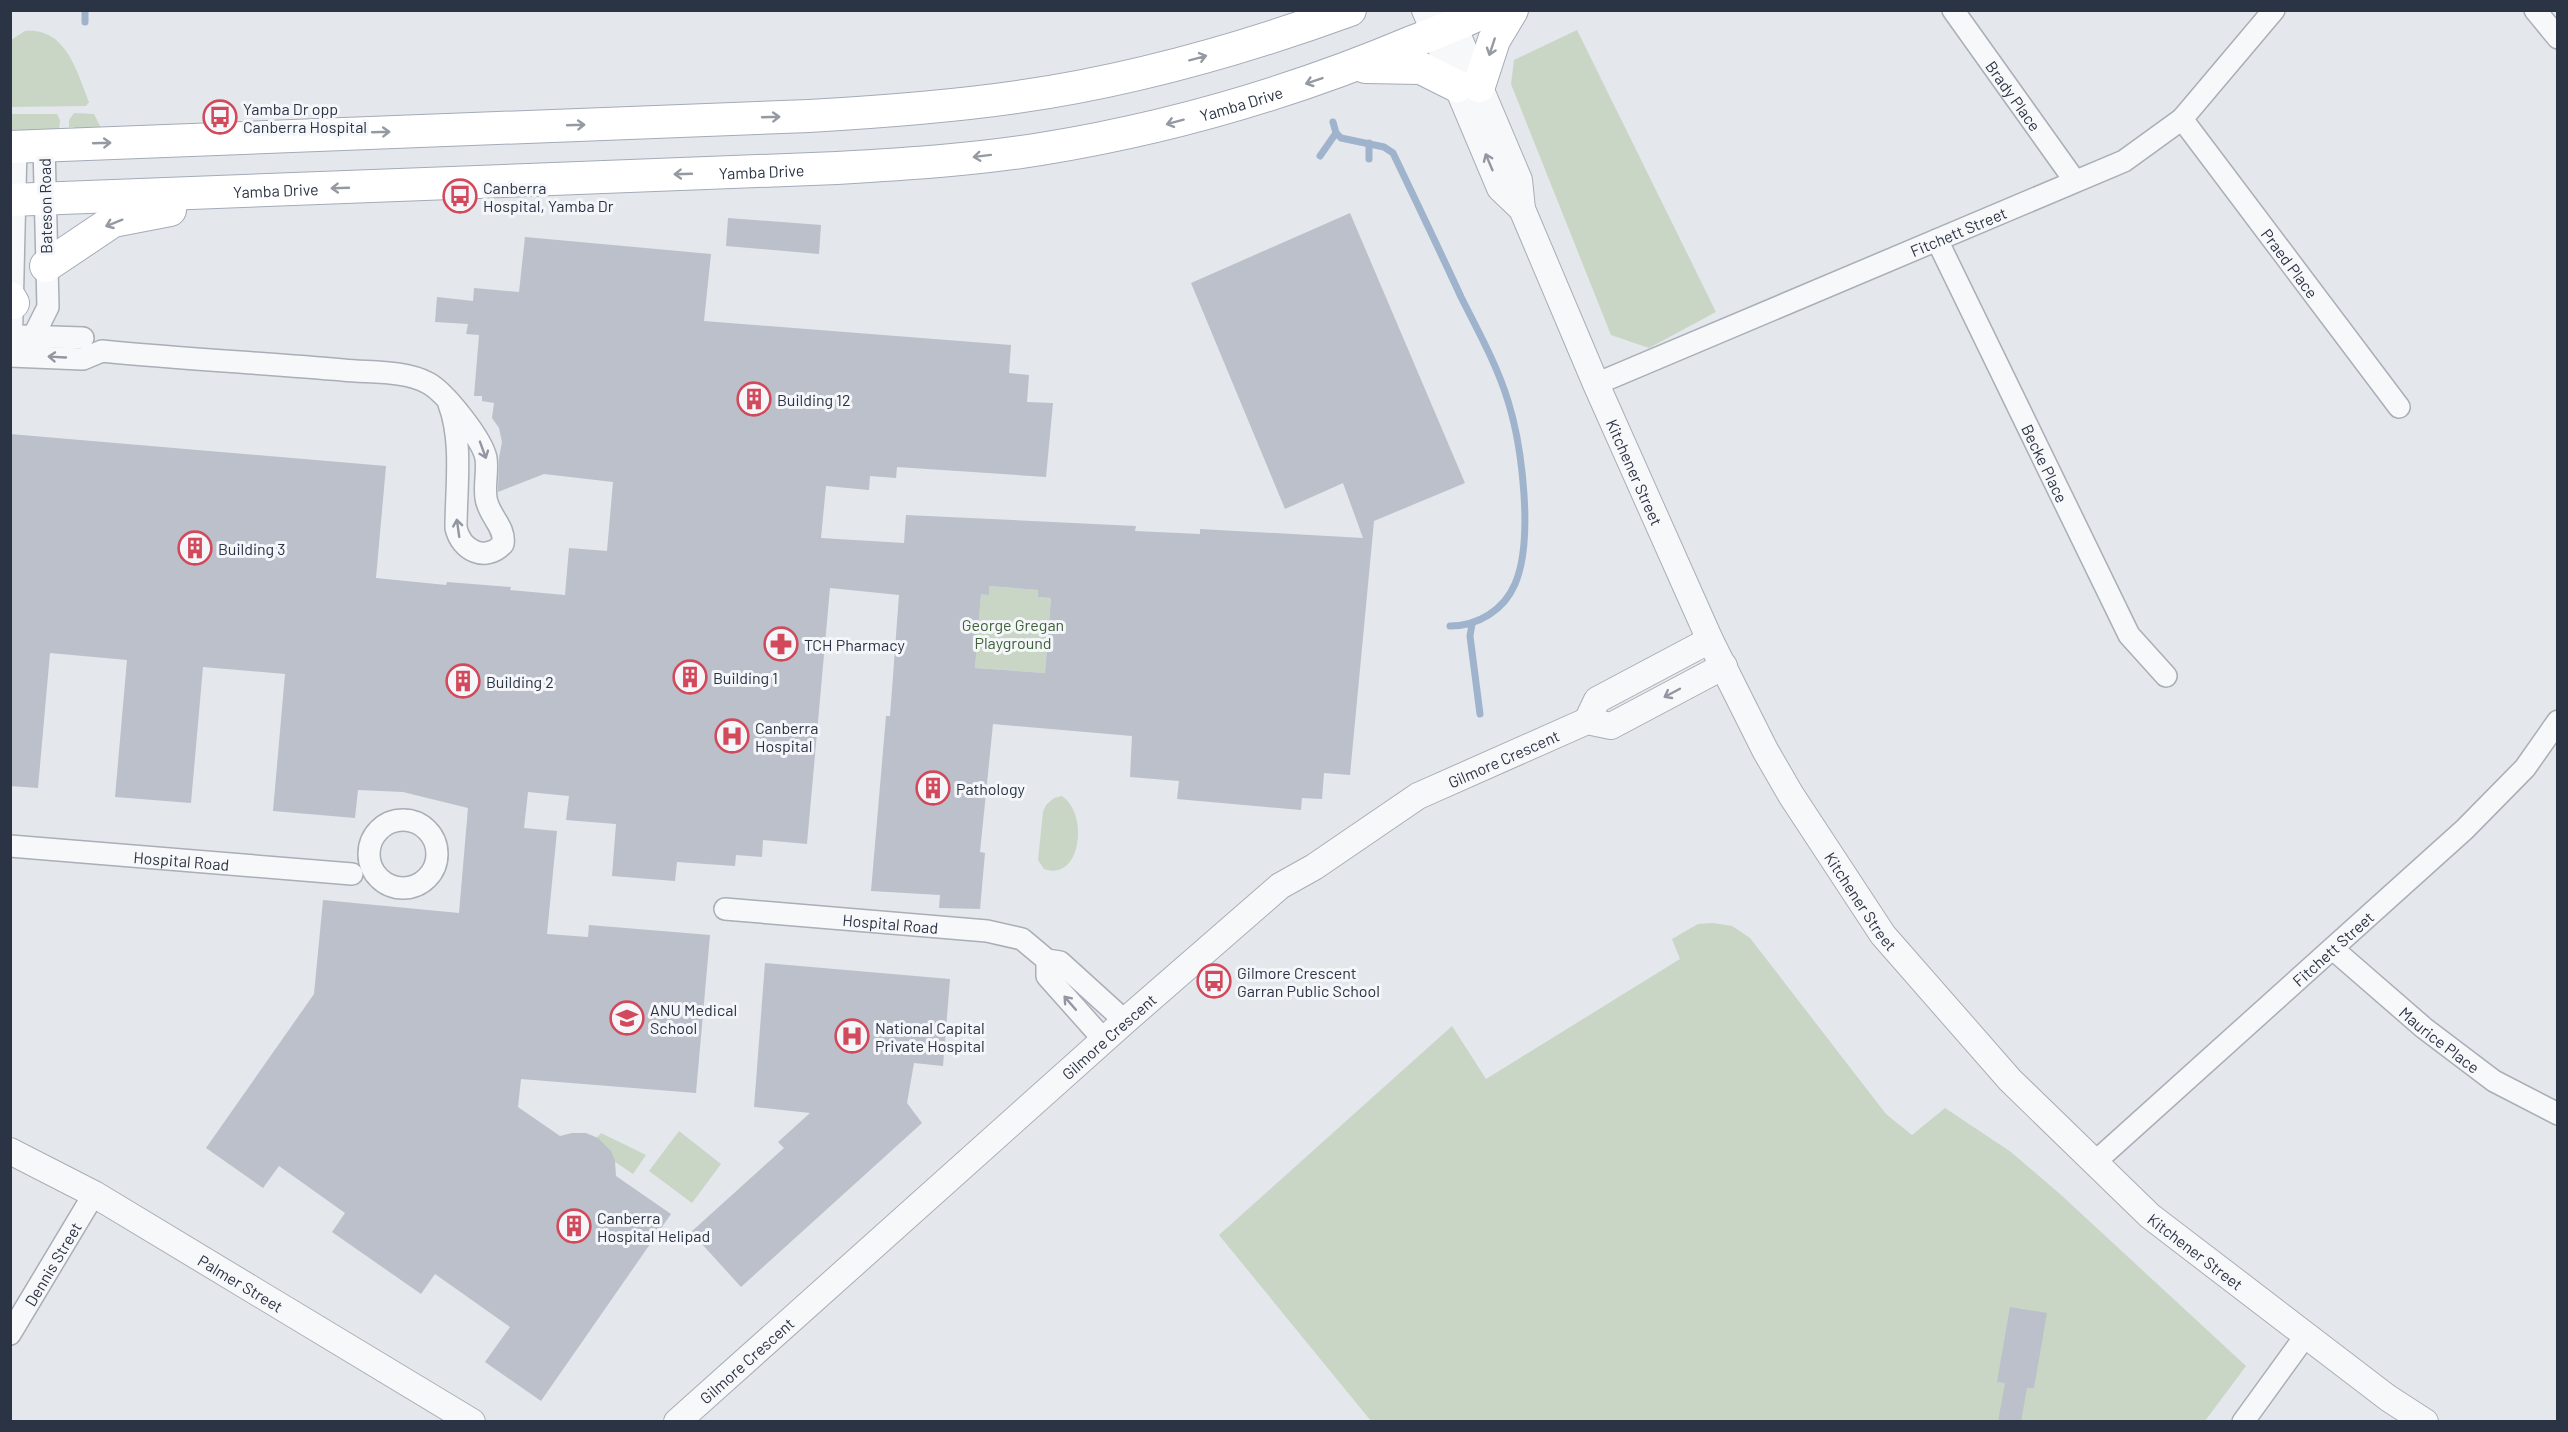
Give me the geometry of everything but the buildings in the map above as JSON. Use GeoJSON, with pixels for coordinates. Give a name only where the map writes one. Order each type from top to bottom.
{"type":"FeatureCollection","features":[{"type":"Feature","properties":{"kind":"main road","name":"Yamba Drive"},"geometry":{"type":"LineString","coordinates":[[13,200],[837,168],[954,160],[1040,149],[1167,124],[1272,96],[1355,67],[1440,20],[1487,10]]}},
{"type":"Feature","properties":{"kind":"main road"},"geometry":{"type":"LineString","coordinates":[[1355,67],[1421,68],[1468,86],[1512,10]]}},
{"type":"Feature","properties":{"kind":"main road"},"geometry":{"type":"LineString","coordinates":[[23,146],[809,116],[925,108],[1019,96],[1142,73],[1256,43],[1344,12]]}},
{"type":"Feature","properties":{"kind":"main road"},"geometry":{"type":"LineString","coordinates":[[46,266],[113,221],[163,211],[204,208],[229,192]]}},
{"type":"Feature","properties":{"kind":"street","name":"Brady Place"},"geometry":{"type":"LineString","coordinates":[[1953,10],[2075,181]]}},
{"type":"Feature","properties":{"kind":"street","name":"Fitchett Street"},"geometry":{"type":"LineString","coordinates":[[1596,384],[2124,161],[2182,119],[2274,10]]}},
{"type":"Feature","properties":{"kind":"street"},"geometry":{"type":"LineString","coordinates":[[2535,10],[2558,38]]}},
{"type":"Feature","properties":{"kind":"street","name":"Kitchener Street"},"geometry":{"type":"LineString","coordinates":[[1440,20],[1468,86],[1519,180],[1522,209],[1596,384],[1710,640],[1765,750],[1791,795],[1883,935],[2010,1080],[2150,1216],[2388,1398],[2425,1422]]}},
{"type":"Feature","properties":{"kind":"street","name":"Praed Place"},"geometry":{"type":"LineString","coordinates":[[2182,119],[2399,407]]}},
{"type":"Feature","properties":{"kind":"street","name":"Bateson Road"},"geometry":{"type":"LineString","coordinates":[[23,146],[45,199],[48,307]]}},
{"type":"Feature","properties":{"kind":"street","name":"Bateson Road"},"geometry":{"type":"LineString","coordinates":[[16,344],[12,300],[13,200],[23,146]]}},
{"type":"Feature","properties":{"kind":"street","name":"Becke Place"},"geometry":{"type":"LineString","coordinates":[[1936,240],[2129,635],[2166,676]]}},
{"type":"Feature","properties":{"kind":"street"},"geometry":{"type":"LineString","coordinates":[[16,344],[48,307],[83,338],[102,351]]}},
{"type":"Feature","properties":{"kind":"street"},"geometry":{"type":"LineString","coordinates":[[16,344],[83,338]]}},
{"type":"Feature","properties":{"kind":"street"},"geometry":{"type":"LineString","coordinates":[[16,344],[83,359],[102,351],[410,377],[429,383],[460,413],[483,447],[486,460],[486,498],[489,510],[504,538],[503,544],[492,553],[475,552],[462,543],[458,537],[456,528],[457,449],[454,416],[449,404]]}},
{"type":"Feature","properties":{"kind":"street"},"geometry":{"type":"LineString","coordinates":[[1587,722],[1598,700],[1710,640]]}},
{"type":"Feature","properties":{"kind":"street","name":"Gilmore Crescent"},"geometry":{"type":"LineString","coordinates":[[677,1422],[1125,1021],[1280,886],[1314,867],[1418,796],[1587,722],[1611,726],[1724,666]]}},
{"type":"Feature","properties":{"kind":"street","name":"Fitchett Street"},"geometry":{"type":"LineString","coordinates":[[2094,1163],[2465,829],[2525,768],[2558,721]]}},
{"type":"Feature","properties":{"kind":"street","name":"Hospital Road"},"geometry":{"type":"LineString","coordinates":[[10,846],[352,874],[380,880],[400,889],[421,884],[435,867],[436,844],[431,834],[423,826],[412,821],[401,820],[380,829],[352,874]]}},
{"type":"Feature","properties":{"kind":"street"},"geometry":{"type":"LineString","coordinates":[[369,849],[369,860],[380,880]]}},
{"type":"Feature","properties":{"kind":"street","name":"Hospital Road"},"geometry":{"type":"LineString","coordinates":[[725,909],[1002,934],[1023,939],[1047,960],[1060,962],[1125,1021]]}},
{"type":"Feature","properties":{"kind":"street","name":"Maurice Place"},"geometry":{"type":"LineString","coordinates":[[2333,949],[2424,1028],[2494,1081],[2558,1114]]}},
{"type":"Feature","properties":{"kind":"street","name":"Hospital Road"},"geometry":{"type":"LineString","coordinates":[[1047,960],[1047,976],[1104,1040]]}},
{"type":"Feature","properties":{"kind":"street","name":"Palmer Street"},"geometry":{"type":"LineString","coordinates":[[10,1151],[94,1194],[472,1421]]}},
{"type":"Feature","properties":{"kind":"street","name":"Dennis Street"},"geometry":{"type":"LineString","coordinates":[[10,1334],[94,1194]]}},
{"type":"Feature","properties":{"kind":"street"},"geometry":{"type":"LineString","coordinates":[[2243,1422],[2306,1335]]}},
{"type":"Feature","properties":{"kind":"green space"},"geometry":{"type":"Polygon","coordinates":[[[1577,30],[1716,312],[1649,348],[1611,335],[1511,84],[1514,60],[1577,30]]]}},
{"type":"Feature","properties":{"kind":"green space"},"geometry":{"type":"Polygon","coordinates":[[[25,31],[51,36],[60,44],[68,54],[80,78],[89,102],[86,106],[11,107],[11,40],[25,31]]]}},
{"type":"Feature","properties":{"kind":"green space"},"geometry":{"type":"Polygon","coordinates":[[[74,113],[94,114],[101,128],[74,130],[74,127],[69,127],[69,120],[74,113]]]}},
{"type":"Feature","properties":{"kind":"green space"},"geometry":{"type":"Polygon","coordinates":[[[10,114],[57,114],[60,120],[59,130],[11,132],[10,114]]]}},
{"type":"Feature","properties":{"kind":"green space","name":"George Gregan Playground"},"geometry":{"type":"Polygon","coordinates":[[[989,586],[1038,590],[1038,597],[1051,598],[1045,673],[975,668],[981,594],[989,594],[989,586]]]}},
{"type":"Feature","properties":{"kind":"green space"},"geometry":{"type":"Polygon","coordinates":[[[1062,796],[1076,817],[1077,844],[1066,866],[1057,870],[1044,869],[1038,860],[1043,812],[1046,805],[1054,798],[1062,796]]]}},
{"type":"Feature","properties":{"kind":"green space"},"geometry":{"type":"Polygon","coordinates":[[[1713,923],[1732,926],[1750,938],[1886,1114],[1912,1135],[1945,1108],[2011,1152],[2060,1194],[2246,1366],[2205,1421],[1371,1421],[1219,1235],[1452,1026],[1486,1079],[1680,959],[1672,939],[1698,924],[1713,923]]]}},
{"type":"Feature","properties":{"kind":"green space"},"geometry":{"type":"Polygon","coordinates":[[[679,1131],[721,1164],[692,1203],[649,1171],[679,1131]]]}},
{"type":"Feature","properties":{"kind":"green space"},"geometry":{"type":"Polygon","coordinates":[[[601,1133],[646,1155],[633,1174],[590,1145],[601,1133]]]}},
{"type":"Feature","properties":{"kind":"waterway"},"geometry":{"type":"LineString","coordinates":[[85,10],[85,22]]}},
{"type":"Feature","properties":{"kind":"waterway"},"geometry":{"type":"LineString","coordinates":[[1333,122],[1336,133],[1341,138],[1384,147],[1393,153],[1493,361],[1513,420],[1524,493],[1525,519],[1521,565],[1515,584],[1497,609],[1480,620],[1450,626]]}},
{"type":"Feature","properties":{"kind":"waterway"},"geometry":{"type":"LineString","coordinates":[[1320,156],[1336,133]]}},
{"type":"Feature","properties":{"kind":"waterway"},"geometry":{"type":"LineString","coordinates":[[1369,143],[1369,159]]}},
{"type":"Feature","properties":{"kind":"waterway"},"geometry":{"type":"LineString","coordinates":[[1472,624],[1470,636],[1480,714]]}},
{"type":"Feature","properties":{"kind":"place","name":"Yamba Dr opp Canberra Hospital"},"geometry":{"type":"Point","coordinates":[220,117]}},
{"type":"Feature","properties":{"kind":"place","name":"Canberra Hospital, Yamba Dr"},"geometry":{"type":"Point","coordinates":[460,196]}},
{"type":"Feature","properties":{"kind":"place","name":"Building 12"},"geometry":{"type":"Point","coordinates":[754,399]}},
{"type":"Feature","properties":{"kind":"place","name":"Building 3"},"geometry":{"type":"Point","coordinates":[195,548]}},
{"type":"Feature","properties":{"kind":"place","name":"TCH Pharmacy"},"geometry":{"type":"Point","coordinates":[781,644]}},
{"type":"Feature","properties":{"kind":"place","name":"Building 1"},"geometry":{"type":"Point","coordinates":[690,677]}},
{"type":"Feature","properties":{"kind":"place","name":"Building 2"},"geometry":{"type":"Point","coordinates":[463,681]}},
{"type":"Feature","properties":{"kind":"place","name":"Canberra Hospital"},"geometry":{"type":"Point","coordinates":[732,736]}},
{"type":"Feature","properties":{"kind":"place","name":"Pathology"},"geometry":{"type":"Point","coordinates":[933,788]}},
{"type":"Feature","properties":{"kind":"place","name":"Gilmore Crescent Garran Public School"},"geometry":{"type":"Point","coordinates":[1214,981]}},
{"type":"Feature","properties":{"kind":"place","name":"ANU Medical School"},"geometry":{"type":"Point","coordinates":[627,1018]}},
{"type":"Feature","properties":{"kind":"place","name":"National Capital Private Hospital"},"geometry":{"type":"Point","coordinates":[852,1036]}},
{"type":"Feature","properties":{"kind":"place","name":"Canberra Hospital Helipad"},"geometry":{"type":"Point","coordinates":[574,1226]}}]}
